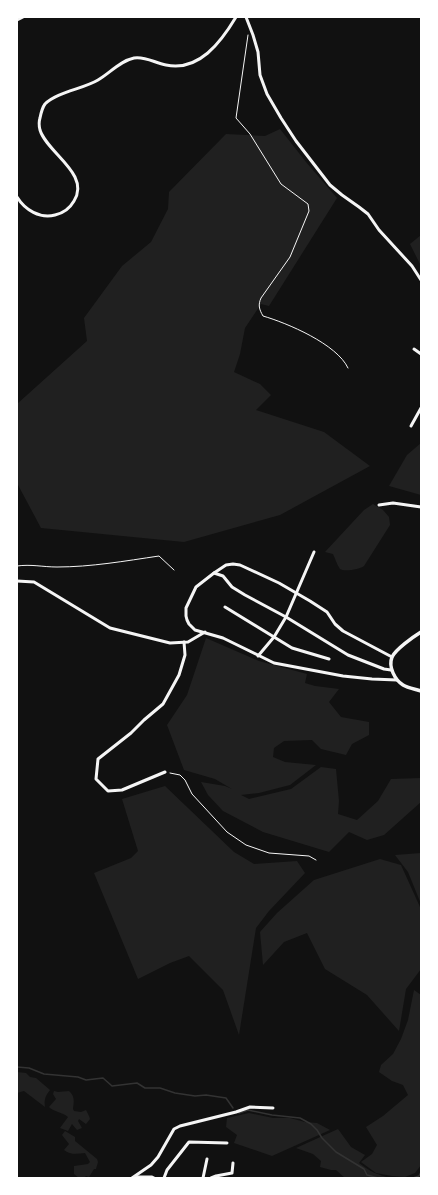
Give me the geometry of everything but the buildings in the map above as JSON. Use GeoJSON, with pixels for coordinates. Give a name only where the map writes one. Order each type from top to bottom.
{"type":"FeatureCollection","features":[{"type":"Feature","properties":{"kind":"street"},"geometry":{"type":"LineString","coordinates":[[17,20],[23,17]]}},
{"type":"Feature","properties":{"kind":"street"},"geometry":{"type":"LineString","coordinates":[[17,197],[28,210],[39,215],[51,216],[61,214],[71,206],[77,196],[77,182],[71,169],[46,142],[39,129],[42,110],[45,104],[55,98],[87,86],[98,80],[118,65],[134,58],[142,58],[166,65],[183,66],[195,62],[216,45],[224,36],[236,17]]}},
{"type":"Feature","properties":{"kind":"street"},"geometry":{"type":"LineString","coordinates":[[246,17],[258,52],[260,76],[267,94],[296,141],[330,185],[368,214],[379,230],[412,266],[421,280]]}},
{"type":"Feature","properties":{"kind":"street"},"geometry":{"type":"LineString","coordinates":[[414,349],[421,354]]}},
{"type":"Feature","properties":{"kind":"street"},"geometry":{"type":"LineString","coordinates":[[411,426],[421,408]]}},
{"type":"Feature","properties":{"kind":"street"},"geometry":{"type":"LineString","coordinates":[[378,506],[393,503],[421,507]]}},
{"type":"Feature","properties":{"kind":"street"},"geometry":{"type":"LineString","coordinates":[[258,656],[274,637],[286,617],[314,552]]}},
{"type":"Feature","properties":{"kind":"street"},"geometry":{"type":"LineString","coordinates":[[392,657],[343,631],[335,624],[328,612],[279,583],[240,565],[226,565],[196,587],[186,608],[186,616],[189,624],[194,630],[223,638],[274,664],[342,676],[397,680]]}},
{"type":"Feature","properties":{"kind":"street"},"geometry":{"type":"LineString","coordinates":[[214,573],[223,576],[232,587],[244,595],[286,617],[348,655],[384,669],[392,670]]}},
{"type":"Feature","properties":{"kind":"street"},"geometry":{"type":"LineString","coordinates":[[17,581],[34,582],[110,628],[170,643],[188,642],[205,632]]}},
{"type":"Feature","properties":{"kind":"street"},"geometry":{"type":"LineString","coordinates":[[225,607],[292,648],[329,659]]}},
{"type":"Feature","properties":{"kind":"street"},"geometry":{"type":"LineString","coordinates":[[421,632],[392,657],[391,664],[397,680],[404,686],[421,691]]}},
{"type":"Feature","properties":{"kind":"street"},"geometry":{"type":"LineString","coordinates":[[165,772],[122,790],[108,791],[96,779],[98,759],[131,734],[144,720],[163,704],[179,676],[185,655],[184,642]]}},
{"type":"Feature","properties":{"kind":"street"},"geometry":{"type":"LineString","coordinates":[[133,1177],[151,1165],[158,1157],[174,1129],[180,1126],[250,1107],[273,1108]]}},
{"type":"Feature","properties":{"kind":"street"},"geometry":{"type":"LineString","coordinates":[[164,1178],[167,1170],[190,1142],[227,1143]]}},
{"type":"Feature","properties":{"kind":"street"},"geometry":{"type":"LineString","coordinates":[[203,1178],[206,1158]]}},
{"type":"Feature","properties":{"kind":"street"},"geometry":{"type":"LineString","coordinates":[[211,1178],[232,1173],[233,1164]]}},
{"type":"Feature","properties":{"kind":"street"},"geometry":{"type":"LineString","coordinates":[[133,1177],[154,1178]]}},
{"type":"Feature","properties":{"kind":"path"},"geometry":{"type":"LineString","coordinates":[[250,27],[236,118],[250,134],[281,184],[308,204],[309,207],[290,257],[261,298],[258,305],[259,310],[263,316],[305,332],[342,358],[348,368]]}},
{"type":"Feature","properties":{"kind":"path"},"geometry":{"type":"LineString","coordinates":[[17,566],[28,565],[56,567],[95,565],[159,556],[174,570]]}},
{"type":"Feature","properties":{"kind":"path"},"geometry":{"type":"LineString","coordinates":[[165,772],[180,775],[185,780],[192,794],[227,832],[246,845],[269,853],[309,856],[316,860]]}},
{"type":"Feature","properties":{"kind":"shaded area"},"geometry":{"type":"Polygon","coordinates":[[[280,129],[337,198],[269,306],[261,304],[245,328],[240,354],[234,372],[260,384],[271,395],[256,410],[324,432],[370,466],[280,515],[184,542],[41,528],[17,483],[17,404],[87,341],[84,318],[122,266],[151,242],[168,209],[169,192],[226,134],[265,136],[280,129]]]}},
{"type":"Feature","properties":{"kind":"shaded area"},"geometry":{"type":"Polygon","coordinates":[[[421,235],[421,266],[410,244],[421,235]]]}},
{"type":"Feature","properties":{"kind":"shaded area"},"geometry":{"type":"Polygon","coordinates":[[[421,443],[421,495],[389,486],[407,455],[421,443]]]}},
{"type":"Feature","properties":{"kind":"shaded area"},"geometry":{"type":"Polygon","coordinates":[[[373,504],[383,510],[389,517],[390,525],[364,566],[352,570],[342,570],[337,564],[333,554],[325,552],[364,510],[373,504]]]}},
{"type":"Feature","properties":{"kind":"shaded area"},"geometry":{"type":"Polygon","coordinates":[[[206,638],[259,661],[307,674],[305,683],[315,686],[339,689],[329,702],[341,717],[369,722],[369,735],[352,744],[346,755],[321,749],[312,740],[284,741],[274,748],[273,757],[285,762],[316,765],[290,785],[259,793],[241,795],[249,799],[291,789],[321,767],[336,769],[339,801],[338,814],[357,820],[378,801],[391,779],[421,778],[421,802],[384,835],[367,840],[349,832],[329,852],[263,832],[223,811],[208,795],[201,782],[225,786],[232,789],[215,779],[184,770],[167,725],[187,695],[206,638]]]}},
{"type":"Feature","properties":{"kind":"shaded area"},"geometry":{"type":"Polygon","coordinates":[[[165,786],[234,852],[254,864],[297,861],[305,873],[269,911],[256,928],[239,1035],[223,990],[189,956],[170,963],[138,979],[94,873],[131,858],[138,851],[122,799],[165,786]]]}},
{"type":"Feature","properties":{"kind":"shaded area"},"geometry":{"type":"Polygon","coordinates":[[[421,853],[421,904],[408,872],[395,855],[421,853]]]}},
{"type":"Feature","properties":{"kind":"shaded area"},"geometry":{"type":"Polygon","coordinates":[[[380,859],[401,865],[421,907],[421,969],[406,989],[399,1031],[367,995],[325,969],[307,933],[284,942],[263,965],[260,932],[277,913],[314,880],[380,859]]]}},
{"type":"Feature","properties":{"kind":"shaded area"},"geometry":{"type":"Polygon","coordinates":[[[414,990],[421,995],[421,1165],[415,1173],[405,1177],[392,1176],[376,1173],[361,1162],[372,1154],[377,1145],[366,1127],[383,1116],[408,1095],[403,1085],[392,1081],[379,1072],[381,1065],[393,1054],[401,1039],[408,1020],[414,990]]]}},
{"type":"Feature","properties":{"kind":"shaded area"},"geometry":{"type":"Polygon","coordinates":[[[17,1072],[26,1073],[30,1077],[36,1078],[50,1090],[45,1098],[45,1107],[24,1091],[17,1093],[17,1072]]]}},
{"type":"Feature","properties":{"kind":"shaded area"},"geometry":{"type":"Polygon","coordinates":[[[54,1091],[69,1091],[73,1097],[74,1111],[81,1112],[86,1110],[90,1119],[86,1124],[79,1119],[78,1121],[82,1128],[77,1130],[72,1124],[68,1131],[60,1128],[68,1117],[49,1107],[56,1099],[53,1094],[54,1091]]]}},
{"type":"Feature","properties":{"kind":"shaded area"},"geometry":{"type":"Polygon","coordinates":[[[249,1113],[273,1118],[290,1118],[305,1122],[317,1123],[330,1130],[272,1156],[234,1143],[237,1135],[226,1127],[227,1118],[249,1113]]]}},
{"type":"Feature","properties":{"kind":"shaded area"},"geometry":{"type":"Polygon","coordinates":[[[338,1129],[351,1147],[365,1155],[359,1163],[382,1176],[390,1178],[345,1178],[336,1170],[320,1167],[321,1161],[313,1154],[296,1148],[338,1129]]]}},
{"type":"Feature","properties":{"kind":"shaded area"},"geometry":{"type":"Polygon","coordinates":[[[65,1131],[75,1137],[75,1141],[97,1159],[98,1162],[96,1169],[94,1169],[89,1177],[86,1176],[84,1178],[79,1178],[74,1174],[74,1166],[88,1164],[90,1162],[85,1153],[76,1154],[66,1152],[64,1150],[69,1144],[62,1135],[65,1131]]]}},
{"type":"Feature","properties":{"kind":"waterway"},"geometry":{"type":"LineString","coordinates":[[17,1067],[29,1068],[44,1074],[78,1077],[86,1080],[103,1078],[112,1086],[137,1083],[145,1088],[160,1088],[175,1093],[226,1098],[233,1108]]}},
{"type":"Feature","properties":{"kind":"waterway"},"geometry":{"type":"LineString","coordinates":[[239,1113],[248,1110],[272,1115],[300,1118],[311,1124],[336,1152],[364,1169],[367,1175],[378,1178]]}},
{"type":"Feature","properties":{"kind":"waterway"},"geometry":{"type":"LineString","coordinates":[[413,1178],[419,1176],[421,1172]]}}]}
